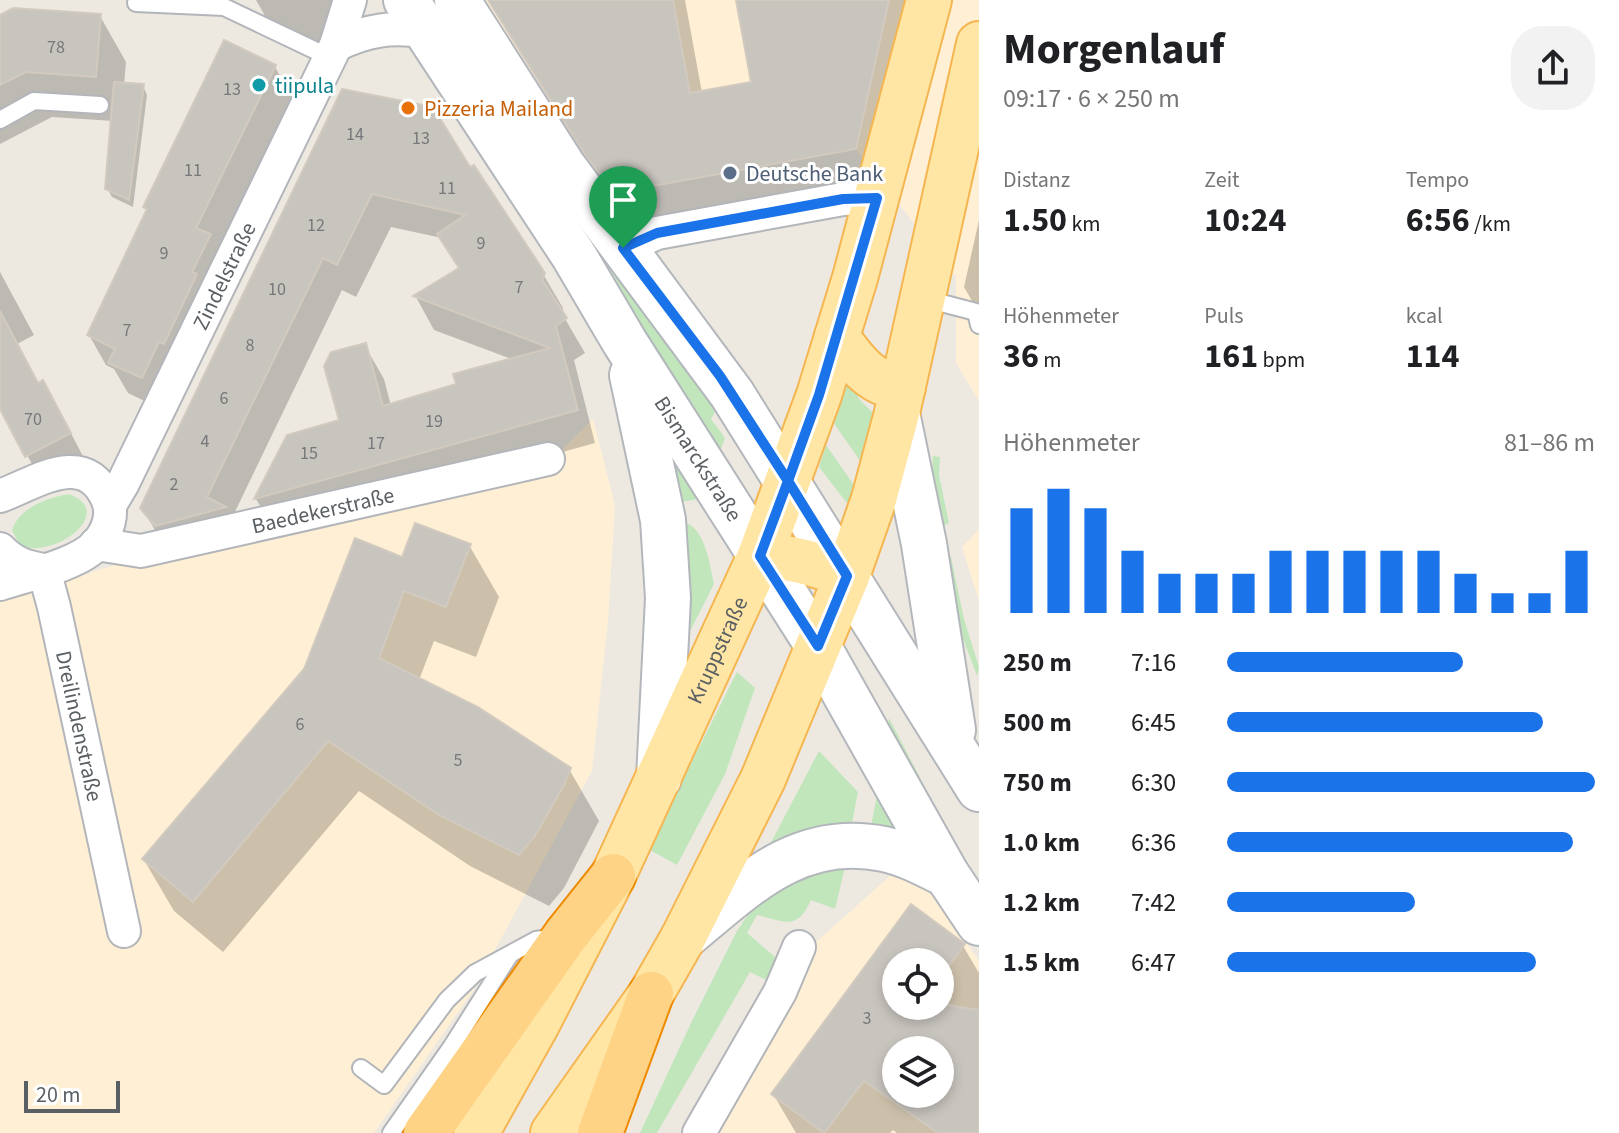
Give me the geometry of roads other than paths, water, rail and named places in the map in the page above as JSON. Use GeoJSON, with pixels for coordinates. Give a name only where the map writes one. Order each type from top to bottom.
{"type":"FeatureCollection","features":[{"type":"Feature","properties":{"kind":"highway"},"geometry":{"type":"LineString","coordinates":[[426,1133],[566,935],[613,876]]}},
{"type":"Feature","properties":{"kind":"highway"},"geometry":{"type":"LineString","coordinates":[[600,1133],[651,994]]}},
{"type":"Feature","properties":{"kind":"main road"},"geometry":{"type":"LineString","coordinates":[[457,0],[563,166],[720,376],[979,789]]}},
{"type":"Feature","properties":{"kind":"main road","name":"Kruppstraße"},"geometry":{"type":"LineString","coordinates":[[476,1133],[537,1024],[613,876],[760,556],[813,414],[837,337],[929,0]]}},
{"type":"Feature","properties":{"kind":"main road","name":"Bismarckstraße"},"geometry":{"type":"LineString","coordinates":[[416,16],[574,256],[624,341],[818,646],[947,875],[979,923]]}},
{"type":"Feature","properties":{"kind":"main road"},"geometry":{"type":"LineString","coordinates":[[553,1133],[651,994],[683,938],[763,779],[847,576],[874,499],[900,400],[979,44]]}},
{"type":"Feature","properties":{"kind":"main road"},"geometry":{"type":"LineString","coordinates":[[837,337],[872,377],[900,400],[957,752]]}},
{"type":"Feature","properties":{"kind":"main road"},"geometry":{"type":"LineString","coordinates":[[624,341],[663,520],[668,598],[659,780]]}},
{"type":"Feature","properties":{"kind":"main road"},"geometry":{"type":"LineString","coordinates":[[760,556],[814,562],[847,576]]}},
{"type":"Feature","properties":{"kind":"main road"},"geometry":{"type":"LineString","coordinates":[[683,938],[760,876],[799,854],[859,847],[884,849],[947,875]]}},
{"type":"Feature","properties":{"kind":"street","name":"Zindelstraße"},"geometry":{"type":"LineString","coordinates":[[110,505],[332,51],[350,0]]}},
{"type":"Feature","properties":{"kind":"street"},"geometry":{"type":"LineString","coordinates":[[332,51],[357,35],[377,29],[403,28],[416,16]]}},
{"type":"Feature","properties":{"kind":"street"},"geometry":{"type":"LineString","coordinates":[[623,248],[657,233],[843,199],[877,198]]}},
{"type":"Feature","properties":{"kind":"street","name":"Baedekerstraße"},"geometry":{"type":"LineString","coordinates":[[96,544],[141,551],[548,459]]}},
{"type":"Feature","properties":{"kind":"street"},"geometry":{"type":"LineString","coordinates":[[0,584],[79,556],[96,544],[110,521],[110,505],[101,485],[89,475],[76,472],[46,475],[1,495]]}},
{"type":"Feature","properties":{"kind":"street"},"geometry":{"type":"LineString","coordinates":[[0,549],[16,563],[44,570]]}},
{"type":"Feature","properties":{"kind":"street","name":"Dreilindenstraße"},"geometry":{"type":"LineString","coordinates":[[44,570],[124,931]]}},
{"type":"Feature","properties":{"kind":"street"},"geometry":{"type":"LineString","coordinates":[[699,1133],[780,992],[799,947]]}},
{"type":"Feature","properties":{"kind":"lane"},"geometry":{"type":"LineString","coordinates":[[136,3],[224,7],[332,51]]}},
{"type":"Feature","properties":{"kind":"lane"},"geometry":{"type":"LineString","coordinates":[[0,120],[34,101],[100,105]]}},
{"type":"Feature","properties":{"kind":"lane"},"geometry":{"type":"LineString","coordinates":[[924,299],[976,312],[979,325]]}},
{"type":"Feature","properties":{"kind":"lane"},"geometry":{"type":"LineString","coordinates":[[361,1068],[384,1085],[447,1000],[475,973],[536,940],[566,935]]}},
{"type":"Feature","properties":{"kind":"lane"},"geometry":{"type":"LineString","coordinates":[[391,1133],[510,955]]}},
{"type":"Feature","properties":{"kind":"place","name":"tiipula"},"geometry":{"type":"Point","coordinates":[259,85]}},
{"type":"Feature","properties":{"kind":"place","name":"Pizzeria Mailand"},"geometry":{"type":"Point","coordinates":[408,108]}},
{"type":"Feature","properties":{"kind":"place","name":"Deutsche Bank"},"geometry":{"type":"Point","coordinates":[730,173]}}]}
